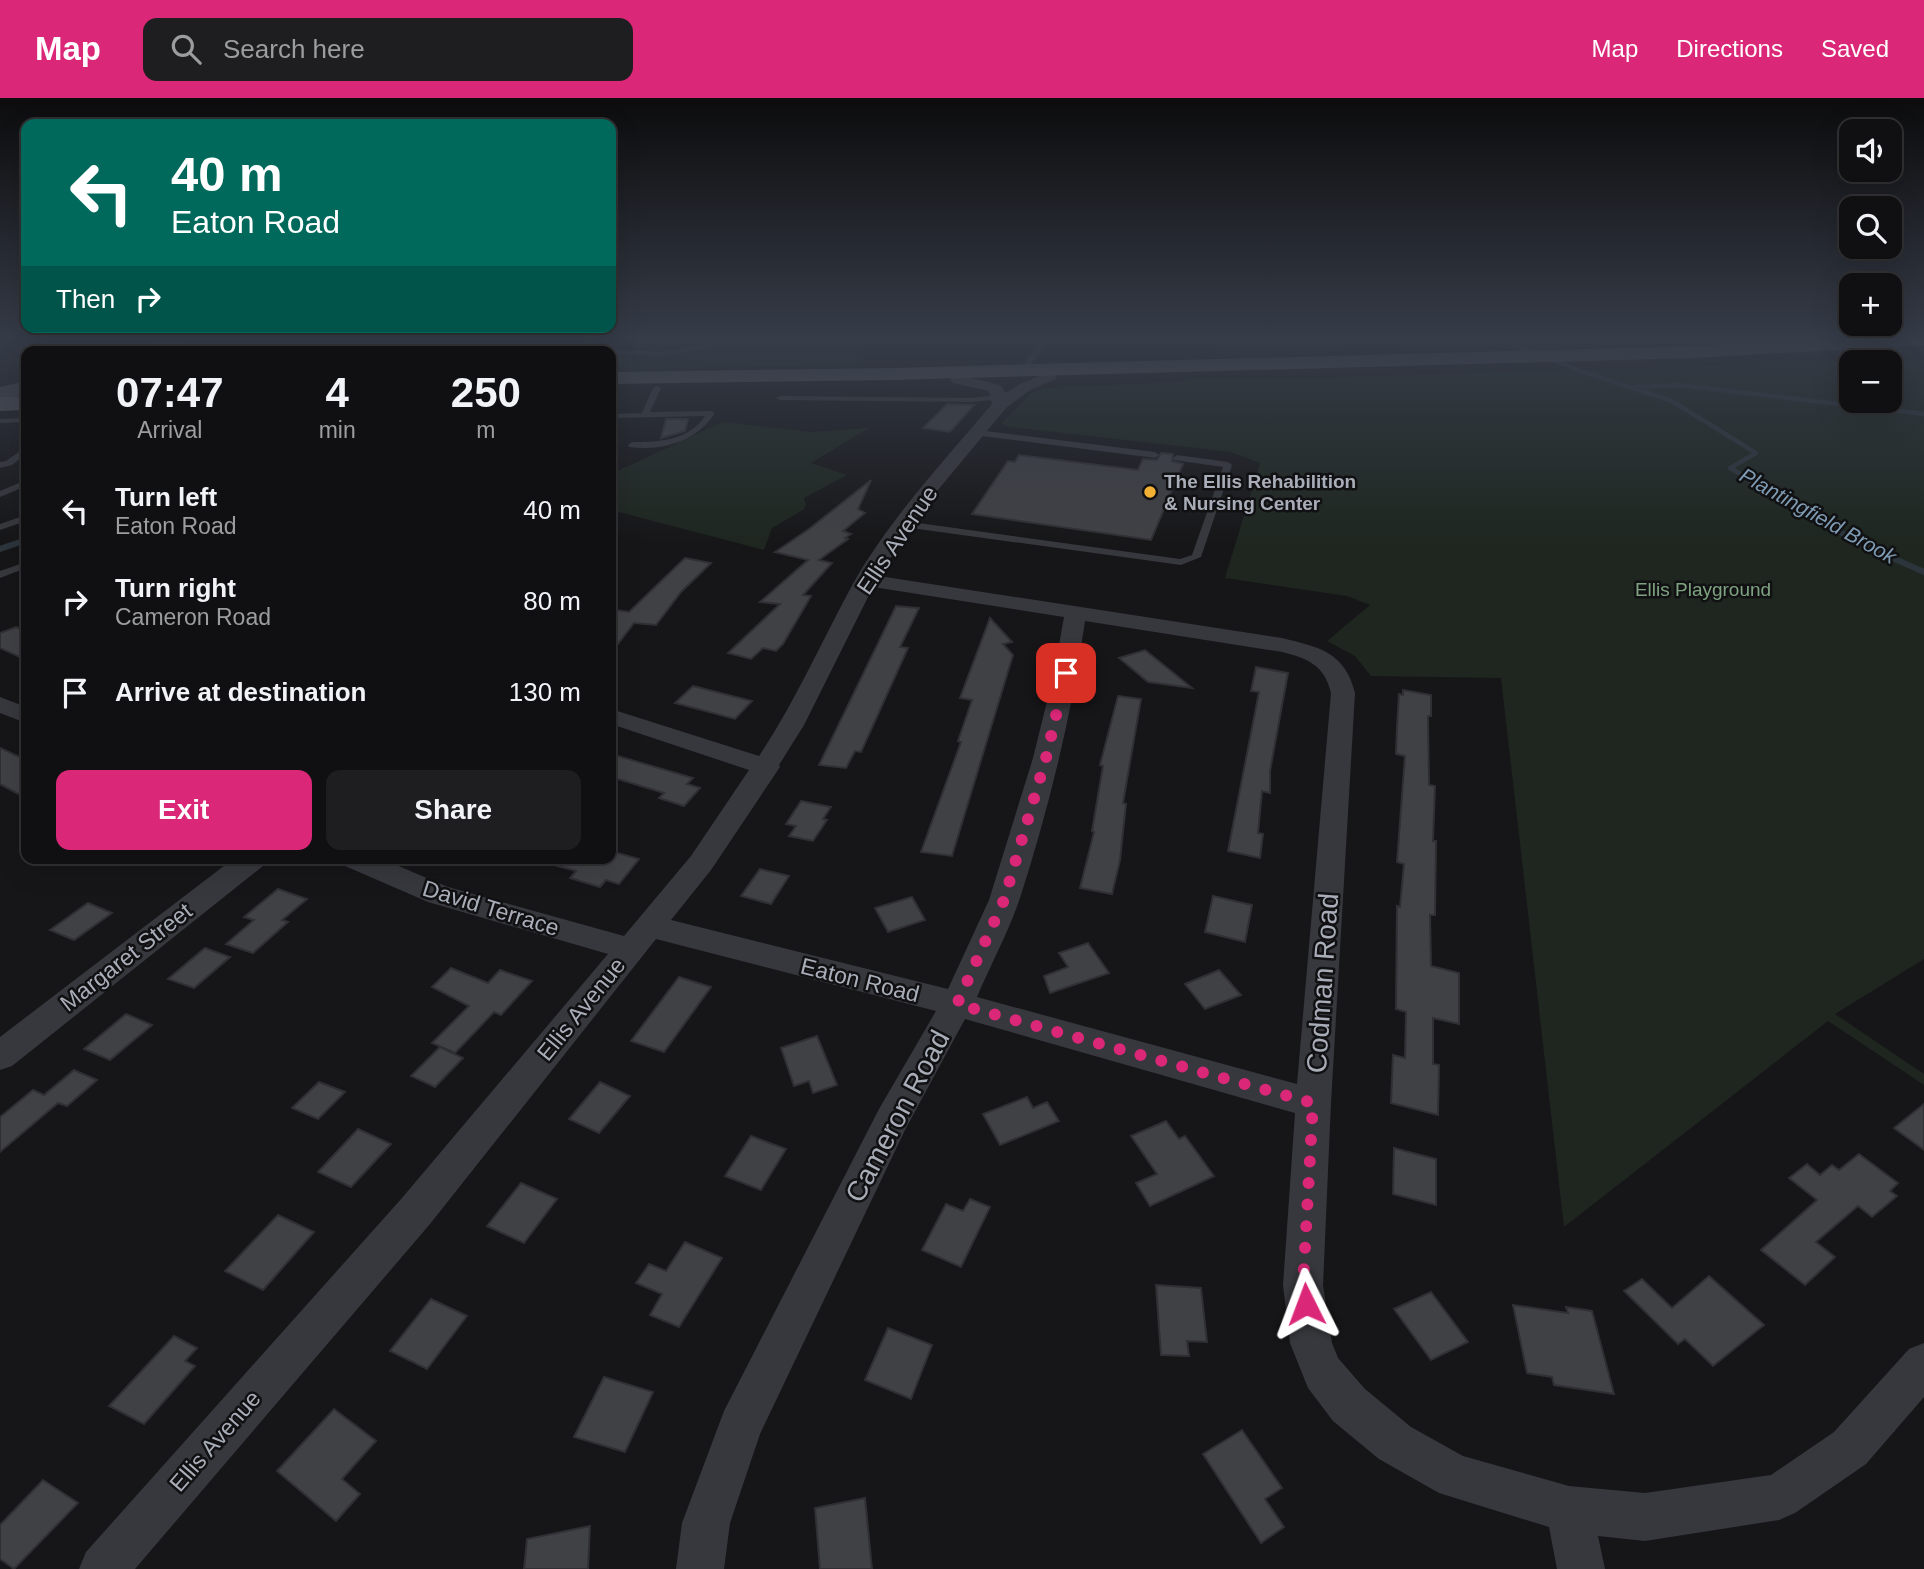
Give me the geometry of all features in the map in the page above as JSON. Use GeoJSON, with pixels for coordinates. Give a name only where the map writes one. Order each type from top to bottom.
{"type":"FeatureCollection","features":[{"type":"Feature","properties":{"kind":"street","name":"Ellis Avenue"},"geometry":{"type":"LineString","coordinates":[[103,1569],[416,1211],[701,863],[767,767],[798,713],[866,580],[904,524],[996,407]]}},
{"type":"Feature","properties":{"kind":"street","name":"Codman Road"},"geometry":{"type":"LineString","coordinates":[[866,580],[1282,645],[1314,653],[1331,664],[1340,676],[1343,693],[1313,1103],[1303,1285],[1311,1343],[1323,1373],[1349,1405],[1395,1443],[1455,1477],[1569,1509],[1645,1517],[1779,1497],[1850,1448],[1924,1364]]}},
{"type":"Feature","properties":{"kind":"street","name":"Cameron Road"},"geometry":{"type":"LineString","coordinates":[[699,1569],[706,1522],[740,1427],[892,1120],[957,1004],[1004,900],[1046,758],[1066,673],[1076,611]]}},
{"type":"Feature","properties":{"kind":"street"},"geometry":{"type":"LineString","coordinates":[[0,704],[21,714]]}},
{"type":"Feature","properties":{"kind":"street"},"geometry":{"type":"LineString","coordinates":[[616,718],[767,767]]}},
{"type":"Feature","properties":{"kind":"street","name":"Margaret Street"},"geometry":{"type":"LineString","coordinates":[[0,1056],[247,864]]}},
{"type":"Feature","properties":{"kind":"street","name":"David Terrace"},"geometry":{"type":"LineString","coordinates":[[367,864],[439,895],[640,938]]}},
{"type":"Feature","properties":{"kind":"street","name":"Eaton Road"},"geometry":{"type":"LineString","coordinates":[[640,938],[957,1004],[1313,1103]]}},
{"type":"Feature","properties":{"kind":"street"},"geometry":{"type":"LineString","coordinates":[[1569,1509],[1581,1569]]}},
{"type":"Feature","properties":{"kind":"lane"},"geometry":{"type":"LineString","coordinates":[[646,415],[649,407]]}},
{"type":"Feature","properties":{"kind":"lane"},"geometry":{"type":"LineString","coordinates":[[616,416],[711,413],[706,423],[683,440],[632,445]]}},
{"type":"Feature","properties":{"kind":"lane"},"geometry":{"type":"LineString","coordinates":[[0,421],[21,420]]}},
{"type":"Feature","properties":{"kind":"lane"},"geometry":{"type":"LineString","coordinates":[[977,433],[1154,455]]}},
{"type":"Feature","properties":{"kind":"lane"},"geometry":{"type":"LineString","coordinates":[[0,465],[9,463],[21,454]]}},
{"type":"Feature","properties":{"kind":"lane"},"geometry":{"type":"LineString","coordinates":[[904,524],[1181,562],[1196,557],[1228,465],[1177,458]]}},
{"type":"Feature","properties":{"kind":"lane"},"geometry":{"type":"LineString","coordinates":[[2,494],[21,485]]}},
{"type":"Feature","properties":{"kind":"lane"},"geometry":{"type":"LineString","coordinates":[[0,527],[21,520]]}},
{"type":"Feature","properties":{"kind":"lane"},"geometry":{"type":"LineString","coordinates":[[0,575],[21,567]]}},
{"type":"Feature","properties":{"kind":"green space","name":"Ellis Playground"},"geometry":{"type":"Polygon","coordinates":[[[1018,407],[1839,407],[1839,413],[1902,413],[1902,407],[1924,407],[1924,959],[1835,1014],[1924,1074],[1924,1085],[1828,1021],[1564,1227],[1501,678],[1371,676],[1355,656],[1327,641],[1370,605],[1347,596],[1225,578],[1260,463],[1231,452],[1003,426],[1005,424],[1001,424],[1018,407]]]}},
{"type":"Feature","properties":{"kind":"green space"},"geometry":{"type":"Polygon","coordinates":[[[723,422],[812,432],[869,428],[811,463],[847,475],[804,498],[806,505],[803,510],[772,528],[764,550],[616,511],[616,472],[723,422]]]}},
{"type":"Feature","properties":{"kind":"building"},"geometry":{"type":"Polygon","coordinates":[[[944,407],[973,407],[950,432],[923,428],[944,407]]]}},
{"type":"Feature","properties":{"kind":"building"},"geometry":{"type":"Polygon","coordinates":[[[666,419],[688,419],[685,431],[661,438],[666,419]]]}},
{"type":"Feature","properties":{"kind":"building","name":"The Ellis Rehabilition & Nursing Center"},"geometry":{"type":"Polygon","coordinates":[[[1161,453],[1173,454],[1172,461],[1183,464],[1151,540],[972,514],[1008,461],[1015,462],[1019,455],[1138,470],[1143,459],[1157,460],[1161,453]]]}},
{"type":"Feature","properties":{"kind":"building"},"geometry":{"type":"Polygon","coordinates":[[[871,480],[858,509],[865,513],[843,531],[851,534],[845,538],[848,539],[819,560],[832,563],[803,595],[811,596],[783,644],[776,651],[763,648],[751,659],[728,653],[780,604],[760,602],[808,560],[775,552],[871,480]]]}},
{"type":"Feature","properties":{"kind":"building"},"geometry":{"type":"Polygon","coordinates":[[[685,558],[711,563],[681,592],[656,625],[634,623],[616,646],[616,610],[629,612],[685,558]]]}},
{"type":"Feature","properties":{"kind":"building"},"geometry":{"type":"Polygon","coordinates":[[[896,606],[919,608],[900,647],[908,648],[861,752],[855,751],[846,768],[819,765],[896,606]]]}},
{"type":"Feature","properties":{"kind":"building"},"geometry":{"type":"Polygon","coordinates":[[[990,618],[1012,642],[1003,644],[1013,655],[952,856],[921,852],[961,742],[958,741],[972,700],[960,698],[990,618]]]}},
{"type":"Feature","properties":{"kind":"building"},"geometry":{"type":"Polygon","coordinates":[[[16,627],[21,630],[21,658],[0,648],[0,633],[16,627]]]}},
{"type":"Feature","properties":{"kind":"building"},"geometry":{"type":"Polygon","coordinates":[[[1145,650],[1192,688],[1148,682],[1119,658],[1145,650]]]}},
{"type":"Feature","properties":{"kind":"building"},"geometry":{"type":"Polygon","coordinates":[[[1256,667],[1288,673],[1270,771],[1270,793],[1262,791],[1258,833],[1263,834],[1260,858],[1228,851],[1259,692],[1251,691],[1256,667]]]}},
{"type":"Feature","properties":{"kind":"building"},"geometry":{"type":"Polygon","coordinates":[[[693,686],[752,701],[735,719],[675,703],[693,686]]]}},
{"type":"Feature","properties":{"kind":"building"},"geometry":{"type":"Polygon","coordinates":[[[1403,690],[1431,695],[1431,716],[1428,716],[1429,785],[1435,786],[1433,841],[1436,841],[1435,915],[1430,915],[1431,966],[1459,973],[1459,1024],[1433,1018],[1433,1064],[1439,1065],[1438,1115],[1391,1103],[1393,1055],[1405,1058],[1406,1012],[1396,1009],[1397,906],[1400,907],[1404,864],[1397,862],[1405,756],[1396,754],[1399,694],[1403,695],[1403,690]]]}},
{"type":"Feature","properties":{"kind":"building"},"geometry":{"type":"Polygon","coordinates":[[[1118,696],[1141,699],[1123,803],[1126,804],[1120,860],[1112,894],[1080,888],[1094,832],[1092,831],[1103,766],[1100,765],[1118,696]]]}},
{"type":"Feature","properties":{"kind":"building"},"geometry":{"type":"Polygon","coordinates":[[[0,748],[21,758],[21,795],[0,784],[0,748]]]}},
{"type":"Feature","properties":{"kind":"building"},"geometry":{"type":"Polygon","coordinates":[[[616,755],[693,778],[687,784],[700,788],[684,806],[659,798],[664,793],[616,779],[616,755]]]}},
{"type":"Feature","properties":{"kind":"building"},"geometry":{"type":"Polygon","coordinates":[[[801,801],[831,807],[823,819],[827,820],[813,841],[789,836],[796,826],[786,824],[801,801]]]}},
{"type":"Feature","properties":{"kind":"building"},"geometry":{"type":"Polygon","coordinates":[[[616,853],[639,859],[619,884],[606,880],[600,887],[570,878],[576,871],[554,865],[616,864],[616,853]]]}},
{"type":"Feature","properties":{"kind":"building"},"geometry":{"type":"Polygon","coordinates":[[[760,869],[789,876],[771,904],[741,896],[760,869]]]}},
{"type":"Feature","properties":{"kind":"building"},"geometry":{"type":"Polygon","coordinates":[[[278,889],[307,899],[282,920],[288,922],[253,953],[226,944],[254,920],[244,917],[278,889]]]}},
{"type":"Feature","properties":{"kind":"building"},"geometry":{"type":"Polygon","coordinates":[[[1213,896],[1252,905],[1245,942],[1205,932],[1213,896]]]}},
{"type":"Feature","properties":{"kind":"building"},"geometry":{"type":"Polygon","coordinates":[[[912,897],[925,920],[888,932],[875,908],[912,897]]]}},
{"type":"Feature","properties":{"kind":"building"},"geometry":{"type":"Polygon","coordinates":[[[88,903],[112,913],[74,940],[50,930],[88,903]]]}},
{"type":"Feature","properties":{"kind":"building"},"geometry":{"type":"Polygon","coordinates":[[[1088,943],[1109,973],[1050,993],[1044,976],[1068,967],[1059,953],[1088,943]]]}},
{"type":"Feature","properties":{"kind":"building"},"geometry":{"type":"Polygon","coordinates":[[[205,948],[230,957],[194,988],[168,979],[205,948]]]}},
{"type":"Feature","properties":{"kind":"building"},"geometry":{"type":"Polygon","coordinates":[[[451,968],[488,983],[500,970],[532,981],[501,1015],[494,1012],[455,1053],[432,1043],[469,1006],[432,987],[451,968]]]}},
{"type":"Feature","properties":{"kind":"building"},"geometry":{"type":"Polygon","coordinates":[[[1219,970],[1241,995],[1205,1009],[1185,984],[1219,970]]]}},
{"type":"Feature","properties":{"kind":"building"},"geometry":{"type":"Polygon","coordinates":[[[679,977],[711,987],[664,1052],[631,1041],[679,977]]]}},
{"type":"Feature","properties":{"kind":"building"},"geometry":{"type":"Polygon","coordinates":[[[126,1014],[152,1025],[110,1060],[84,1049],[126,1014]]]}},
{"type":"Feature","properties":{"kind":"building"},"geometry":{"type":"Polygon","coordinates":[[[817,1036],[837,1085],[813,1093],[809,1081],[794,1086],[781,1048],[817,1036]]]}},
{"type":"Feature","properties":{"kind":"building"},"geometry":{"type":"Polygon","coordinates":[[[440,1047],[463,1058],[435,1087],[411,1076],[440,1047]]]}},
{"type":"Feature","properties":{"kind":"building"},"geometry":{"type":"Polygon","coordinates":[[[74,1070],[97,1080],[67,1106],[58,1103],[0,1152],[0,1117],[33,1090],[44,1095],[74,1070]]]}},
{"type":"Feature","properties":{"kind":"building"},"geometry":{"type":"Polygon","coordinates":[[[319,1082],[345,1092],[318,1119],[292,1108],[319,1082]]]}},
{"type":"Feature","properties":{"kind":"building"},"geometry":{"type":"Polygon","coordinates":[[[600,1082],[630,1096],[599,1133],[569,1119],[600,1082]]]}},
{"type":"Feature","properties":{"kind":"building"},"geometry":{"type":"Polygon","coordinates":[[[1027,1097],[1033,1108],[1047,1102],[1059,1121],[1000,1145],[983,1114],[1027,1097]]]}},
{"type":"Feature","properties":{"kind":"building"},"geometry":{"type":"Polygon","coordinates":[[[1924,1104],[1924,1150],[1894,1128],[1924,1104]]]}},
{"type":"Feature","properties":{"kind":"building"},"geometry":{"type":"Polygon","coordinates":[[[1166,1121],[1179,1139],[1185,1136],[1214,1176],[1150,1206],[1136,1183],[1157,1174],[1131,1136],[1166,1121]]]}},
{"type":"Feature","properties":{"kind":"building"},"geometry":{"type":"Polygon","coordinates":[[[358,1129],[391,1144],[351,1187],[318,1172],[358,1129]]]}},
{"type":"Feature","properties":{"kind":"building"},"geometry":{"type":"Polygon","coordinates":[[[751,1136],[786,1149],[761,1190],[725,1176],[751,1136]]]}},
{"type":"Feature","properties":{"kind":"building"},"geometry":{"type":"Polygon","coordinates":[[[1394,1148],[1436,1159],[1436,1205],[1393,1194],[1394,1148]]]}},
{"type":"Feature","properties":{"kind":"building"},"geometry":{"type":"Polygon","coordinates":[[[1859,1154],[1898,1183],[1890,1191],[1897,1196],[1872,1217],[1858,1206],[1816,1242],[1835,1257],[1805,1285],[1761,1250],[1817,1200],[1789,1178],[1807,1164],[1820,1175],[1832,1165],[1839,1170],[1859,1154]]]}},
{"type":"Feature","properties":{"kind":"building"},"geometry":{"type":"Polygon","coordinates":[[[521,1183],[557,1199],[524,1243],[487,1226],[521,1183]]]}},
{"type":"Feature","properties":{"kind":"building"},"geometry":{"type":"Polygon","coordinates":[[[970,1199],[990,1207],[961,1267],[922,1250],[946,1204],[963,1211],[970,1199]]]}},
{"type":"Feature","properties":{"kind":"building"},"geometry":{"type":"Polygon","coordinates":[[[278,1215],[314,1232],[263,1290],[225,1271],[278,1215]]]}},
{"type":"Feature","properties":{"kind":"building"},"geometry":{"type":"Polygon","coordinates":[[[685,1242],[722,1258],[679,1327],[650,1315],[662,1294],[636,1283],[649,1264],[666,1271],[685,1242]]]}},
{"type":"Feature","properties":{"kind":"building"},"geometry":{"type":"Polygon","coordinates":[[[1709,1276],[1764,1325],[1713,1366],[1685,1339],[1678,1344],[1624,1291],[1642,1279],[1672,1308],[1709,1276]]]}},
{"type":"Feature","properties":{"kind":"building"},"geometry":{"type":"Polygon","coordinates":[[[1156,1285],[1201,1288],[1207,1342],[1187,1341],[1189,1356],[1161,1355],[1156,1285]]]}},
{"type":"Feature","properties":{"kind":"building"},"geometry":{"type":"Polygon","coordinates":[[[1431,1292],[1468,1342],[1431,1360],[1394,1309],[1431,1292]]]}},
{"type":"Feature","properties":{"kind":"building"},"geometry":{"type":"Polygon","coordinates":[[[431,1299],[467,1316],[427,1369],[390,1351],[431,1299]]]}},
{"type":"Feature","properties":{"kind":"building"},"geometry":{"type":"Polygon","coordinates":[[[1513,1305],[1568,1313],[1566,1307],[1592,1311],[1614,1394],[1554,1385],[1552,1377],[1527,1373],[1513,1305]]]}},
{"type":"Feature","properties":{"kind":"building"},"geometry":{"type":"Polygon","coordinates":[[[888,1328],[932,1345],[911,1399],[865,1380],[888,1328]]]}},
{"type":"Feature","properties":{"kind":"building"},"geometry":{"type":"Polygon","coordinates":[[[174,1336],[197,1348],[185,1361],[195,1366],[144,1424],[109,1406],[174,1336]]]}},
{"type":"Feature","properties":{"kind":"building"},"geometry":{"type":"Polygon","coordinates":[[[604,1377],[653,1392],[625,1452],[574,1437],[604,1377]]]}},
{"type":"Feature","properties":{"kind":"building"},"geometry":{"type":"Polygon","coordinates":[[[334,1409],[376,1441],[342,1479],[360,1494],[336,1521],[277,1471],[334,1409]]]}},
{"type":"Feature","properties":{"kind":"building"},"geometry":{"type":"Polygon","coordinates":[[[1242,1430],[1282,1488],[1265,1499],[1284,1527],[1261,1543],[1203,1454],[1242,1430]]]}},
{"type":"Feature","properties":{"kind":"building"},"geometry":{"type":"Polygon","coordinates":[[[43,1480],[78,1503],[14,1569],[0,1559],[0,1525],[43,1480]]]}},
{"type":"Feature","properties":{"kind":"building"},"geometry":{"type":"Polygon","coordinates":[[[865,1498],[872,1569],[820,1569],[815,1508],[865,1498]]]}},
{"type":"Feature","properties":{"kind":"building"},"geometry":{"type":"Polygon","coordinates":[[[590,1526],[588,1569],[524,1569],[527,1539],[590,1526]]]}},
{"type":"Feature","properties":{"kind":"waterway","name":"Plantingfield Brook"},"geometry":{"type":"LineString","coordinates":[[1681,407],[1756,453],[1730,468],[1751,480]]}},
{"type":"Feature","properties":{"kind":"waterway"},"geometry":{"type":"LineString","coordinates":[[1862,407],[1924,414]]}},
{"type":"Feature","properties":{"kind":"waterway","name":"Plantingfield Brook"},"geometry":{"type":"LineString","coordinates":[[1748,479],[1859,543],[1924,572]]}},
{"type":"Feature","properties":{"kind":"waterway"},"geometry":{"type":"LineString","coordinates":[[0,549],[21,542]]}},
{"type":"Feature","properties":{"kind":"place","name":"The Ellis Rehabilition & Nursing Center"},"geometry":{"type":"Point","coordinates":[1150,492]}},
{"type":"Feature","properties":{"kind":"route"},"geometry":{"type":"LineString","coordinates":[[1066,673],[1046,758],[1004,900],[957,1004],[1313,1103],[1303,1285],[1306,1304]]}}]}
